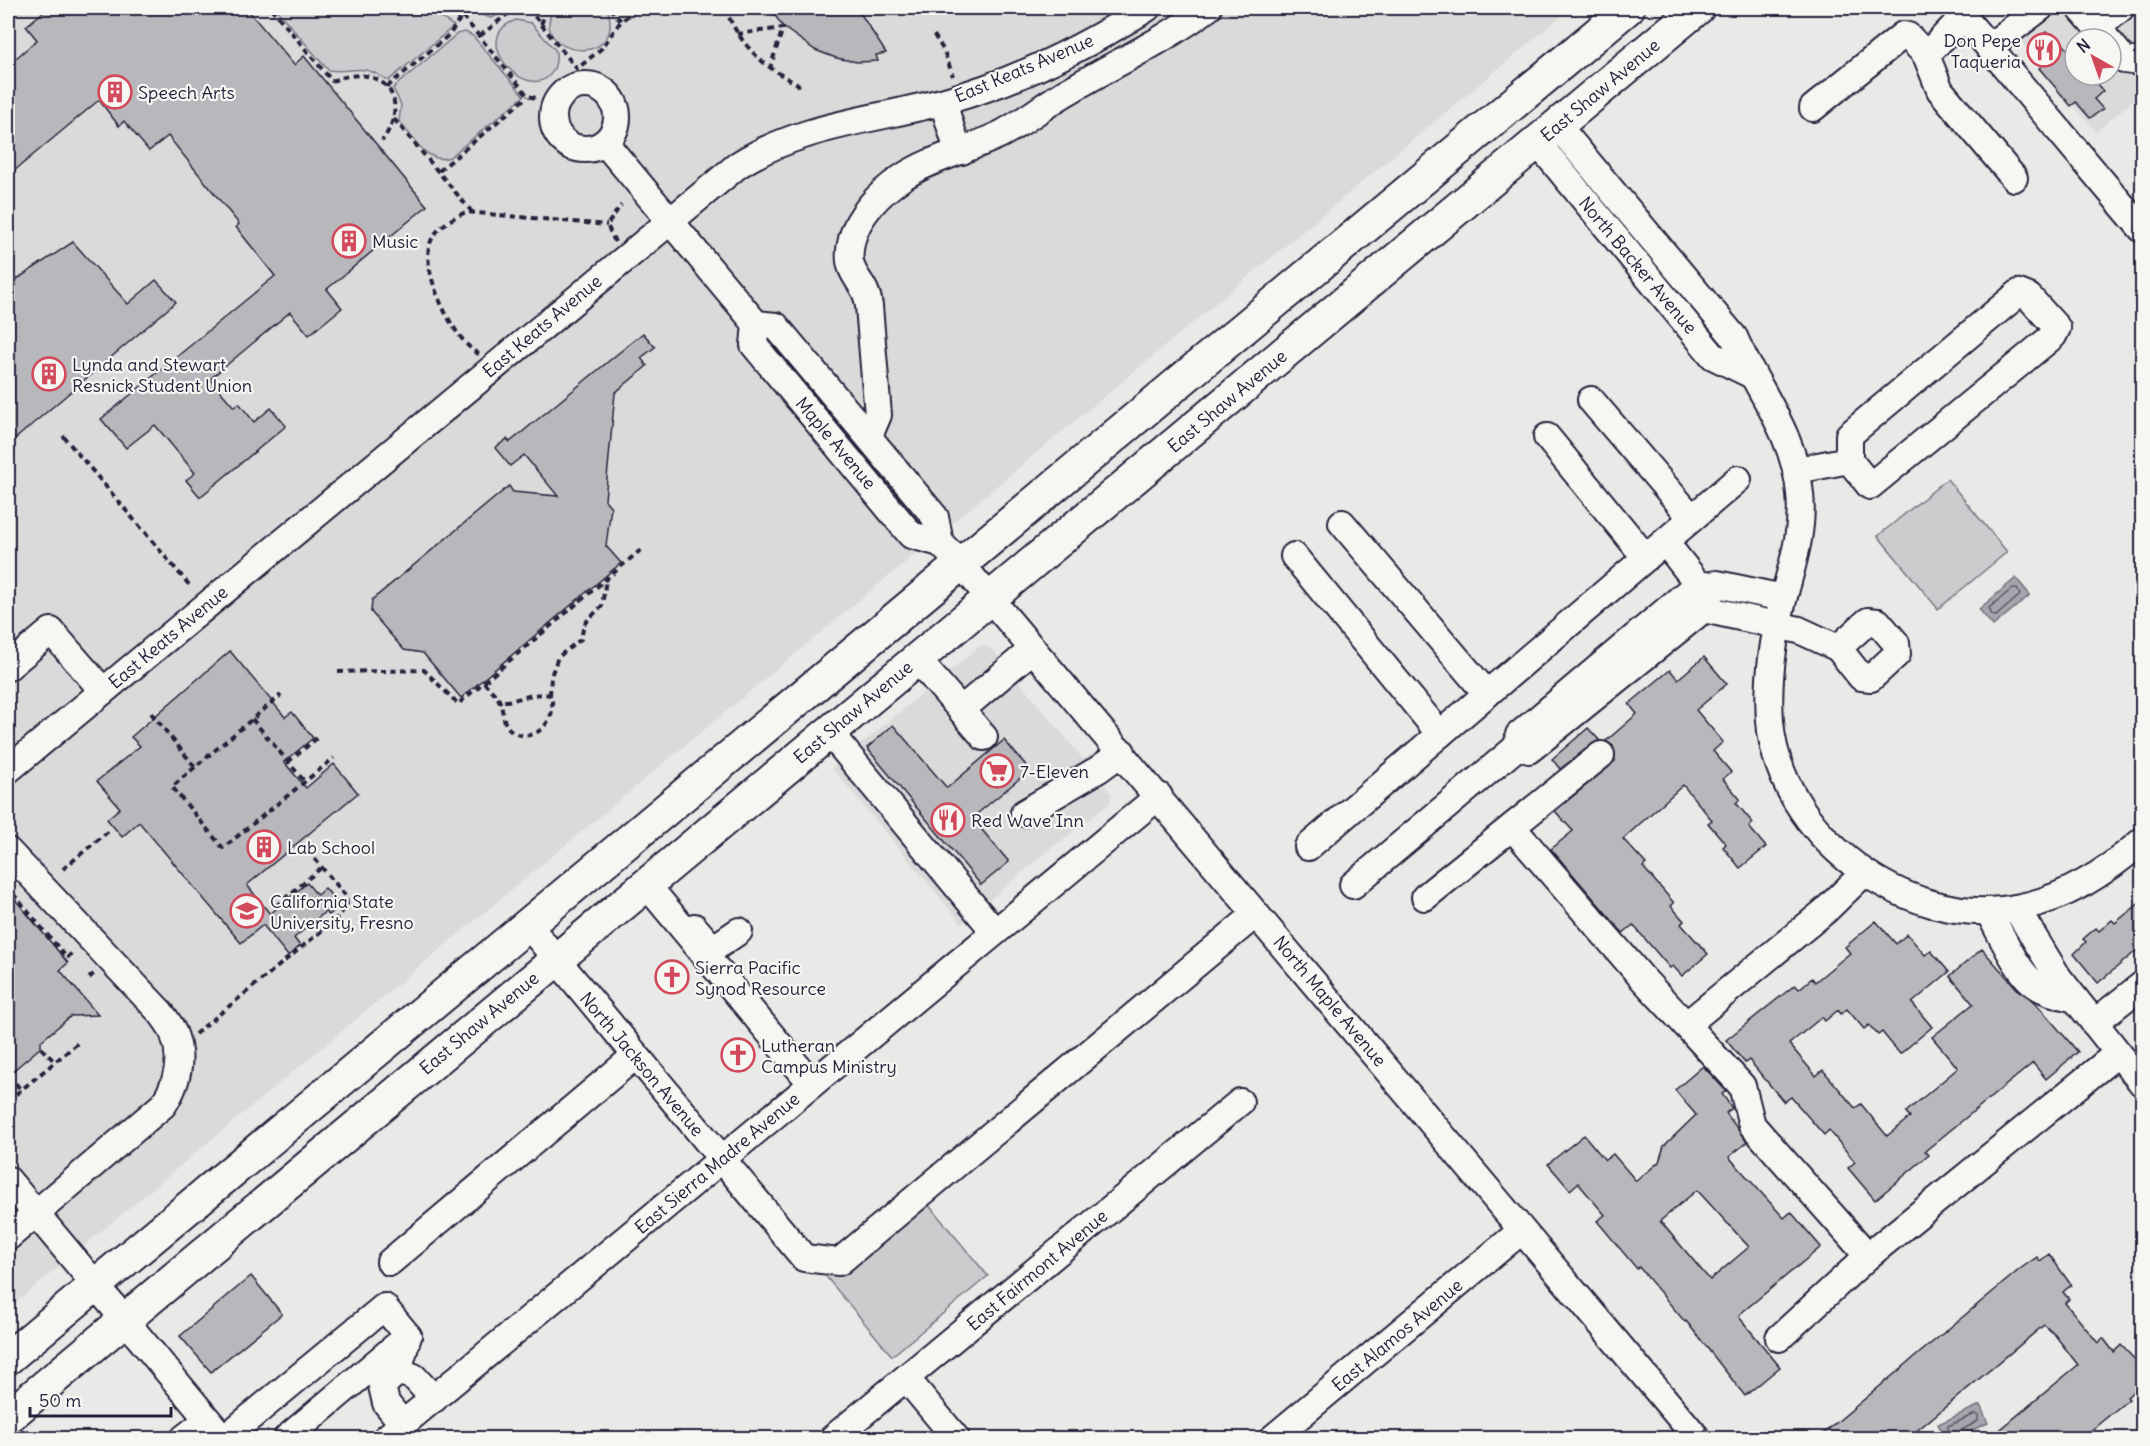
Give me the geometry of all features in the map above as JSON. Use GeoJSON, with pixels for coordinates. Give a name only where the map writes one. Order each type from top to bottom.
{"type":"FeatureCollection","features":[{"type":"Feature","properties":{"kind":"main road"},"geometry":{"type":"LineString","coordinates":[[8,1358],[1628,8]]}},
{"type":"Feature","properties":{"kind":"main road","name":"East Shaw Avenue"},"geometry":{"type":"LineString","coordinates":[[8,1417],[1698,8]]}},
{"type":"Feature","properties":{"kind":"street","name":"East Keats Avenue"},"geometry":{"type":"LineString","coordinates":[[8,770],[738,165],[776,143],[807,133],[949,91],[1006,80],[1071,51],[1147,8]]}},
{"type":"Feature","properties":{"kind":"street"},"geometry":{"type":"LineString","coordinates":[[869,436],[879,415],[868,297],[851,269],[852,238],[856,228],[883,193],[899,179],[918,168],[1006,131],[1074,87],[1146,49],[1208,8]]}},
{"type":"Feature","properties":{"kind":"street"},"geometry":{"type":"LineString","coordinates":[[1989,47],[2040,8]]}},
{"type":"Feature","properties":{"kind":"street"},"geometry":{"type":"LineString","coordinates":[[2080,8],[2096,27]]}},
{"type":"Feature","properties":{"kind":"street"},"geometry":{"type":"LineString","coordinates":[[2111,27],[2121,8]]}},
{"type":"Feature","properties":{"kind":"street"},"geometry":{"type":"LineString","coordinates":[[1926,55],[1960,12],[2142,229]]}},
{"type":"Feature","properties":{"kind":"street"},"geometry":{"type":"LineString","coordinates":[[1813,108],[1902,35],[1908,36],[1926,55],[1940,90],[2014,178]]}},
{"type":"Feature","properties":{"kind":"street"},"geometry":{"type":"LineString","coordinates":[[2123,59],[2141,61]]}},
{"type":"Feature","properties":{"kind":"street"},"geometry":{"type":"LineString","coordinates":[[949,91],[954,138],[962,151]]}},
{"type":"Feature","properties":{"kind":"street","name":"North Backer Avenue"},"geometry":{"type":"LineString","coordinates":[[1547,134],[1713,356],[1750,374],[1784,429],[1797,470],[1801,522],[1796,553],[1777,625],[1769,678],[1770,723],[1776,756],[1789,789],[1805,816],[1841,855],[1864,873],[1898,891],[1935,904],[1988,911],[2016,908],[2048,899],[2089,881],[2142,841]]}},
{"type":"Feature","properties":{"kind":"street"},"geometry":{"type":"LineString","coordinates":[[605,143],[756,324]]}},
{"type":"Feature","properties":{"kind":"street"},"geometry":{"type":"LineString","coordinates":[[2019,294],[2029,297],[2057,328],[2053,336],[1870,486],[1850,460],[1849,435],[2019,294]]}},
{"type":"Feature","properties":{"kind":"street","name":"Maple Avenue"},"geometry":{"type":"LineString","coordinates":[[940,543],[934,517],[869,436],[776,326],[756,324],[754,345],[911,535],[940,543],[962,565]]}},
{"type":"Feature","properties":{"kind":"street"},"geometry":{"type":"LineString","coordinates":[[1591,400],[1692,518]]}},
{"type":"Feature","properties":{"kind":"street"},"geometry":{"type":"LineString","coordinates":[[1547,438],[1646,558]]}},
{"type":"Feature","properties":{"kind":"street"},"geometry":{"type":"LineString","coordinates":[[1797,470],[1850,460]]}},
{"type":"Feature","properties":{"kind":"street"},"geometry":{"type":"LineString","coordinates":[[1308,847],[1738,479]]}},
{"type":"Feature","properties":{"kind":"street"},"geometry":{"type":"LineString","coordinates":[[1342,524],[1487,694]]}},
{"type":"Feature","properties":{"kind":"street"},"geometry":{"type":"LineString","coordinates":[[1665,542],[1720,612]]}},
{"type":"Feature","properties":{"kind":"street"},"geometry":{"type":"LineString","coordinates":[[1294,556],[1440,734]]}},
{"type":"Feature","properties":{"kind":"street","name":"North Maple Avenue"},"geometry":{"type":"LineString","coordinates":[[962,565],[1159,796],[1521,1232],[1697,1438]]}},
{"type":"Feature","properties":{"kind":"street"},"geometry":{"type":"LineString","coordinates":[[1353,885],[1518,746],[1519,735],[1694,587],[1717,584],[1783,598]]}},
{"type":"Feature","properties":{"kind":"street"},"geometry":{"type":"LineString","coordinates":[[1518,746],[1529,750],[1704,609],[1799,630],[1838,648]]}},
{"type":"Feature","properties":{"kind":"street"},"geometry":{"type":"LineString","coordinates":[[8,667],[51,631],[103,691]]}},
{"type":"Feature","properties":{"kind":"street"},"geometry":{"type":"LineString","coordinates":[[961,710],[1033,649]]}},
{"type":"Feature","properties":{"kind":"street"},"geometry":{"type":"LineString","coordinates":[[918,659],[984,737]]}},
{"type":"Feature","properties":{"kind":"street"},"geometry":{"type":"LineString","coordinates":[[829,732],[995,932]]}},
{"type":"Feature","properties":{"kind":"street"},"geometry":{"type":"LineString","coordinates":[[1024,813],[1122,752]]}},
{"type":"Feature","properties":{"kind":"street"},"geometry":{"type":"LineString","coordinates":[[1425,897],[1601,755]]}},
{"type":"Feature","properties":{"kind":"street","name":"East Sierra Madre Avenue"},"geometry":{"type":"LineString","coordinates":[[395,1431],[1159,796]]}},
{"type":"Feature","properties":{"kind":"street"},"geometry":{"type":"LineString","coordinates":[[1512,827],[1643,980],[1742,1086],[1752,1125],[1868,1256]]}},
{"type":"Feature","properties":{"kind":"street"},"geometry":{"type":"LineString","coordinates":[[8,851],[161,1013],[172,1029],[179,1049],[178,1076],[163,1105],[8,1237]]}},
{"type":"Feature","properties":{"kind":"street"},"geometry":{"type":"LineString","coordinates":[[1686,1025],[1825,911],[1864,873]]}},
{"type":"Feature","properties":{"kind":"street"},"geometry":{"type":"LineString","coordinates":[[650,881],[706,942],[717,945],[739,931]]}},
{"type":"Feature","properties":{"kind":"street"},"geometry":{"type":"LineString","coordinates":[[650,881],[812,1084]]}},
{"type":"Feature","properties":{"kind":"street"},"geometry":{"type":"LineString","coordinates":[[2016,908],[2047,961],[2142,1083]]}},
{"type":"Feature","properties":{"kind":"street"},"geometry":{"type":"LineString","coordinates":[[1988,911],[2030,981],[2044,990],[2075,999]]}},
{"type":"Feature","properties":{"kind":"street","name":"North Jackson Avenue"},"geometry":{"type":"LineString","coordinates":[[528,925],[804,1258],[839,1262],[1256,914]]}},
{"type":"Feature","properties":{"kind":"street"},"geometry":{"type":"LineString","coordinates":[[2094,1023],[2142,985]]}},
{"type":"Feature","properties":{"kind":"street"},"geometry":{"type":"LineString","coordinates":[[1779,1338],[1868,1256],[2118,1053]]}},
{"type":"Feature","properties":{"kind":"street"},"geometry":{"type":"LineString","coordinates":[[390,1262],[635,1056]]}},
{"type":"Feature","properties":{"kind":"street","name":"East Fairmont Avenue"},"geometry":{"type":"LineString","coordinates":[[833,1438],[1240,1102]]}},
{"type":"Feature","properties":{"kind":"street"},"geometry":{"type":"LineString","coordinates":[[8,1180],[218,1432]]}},
{"type":"Feature","properties":{"kind":"street","name":"East Alamos Avenue"},"geometry":{"type":"LineString","coordinates":[[1273,1438],[1521,1232]]}},
{"type":"Feature","properties":{"kind":"street"},"geometry":{"type":"LineString","coordinates":[[184,1438],[218,1432],[252,1417],[384,1307],[408,1336]]}},
{"type":"Feature","properties":{"kind":"street"},"geometry":{"type":"LineString","coordinates":[[252,1417],[286,1438],[408,1336]]}},
{"type":"Feature","properties":{"kind":"street"},"geometry":{"type":"LineString","coordinates":[[395,1431],[382,1386],[398,1371],[408,1336]]}},
{"type":"Feature","properties":{"kind":"street"},"geometry":{"type":"LineString","coordinates":[[398,1371],[414,1377],[434,1399]]}},
{"type":"Feature","properties":{"kind":"street"},"geometry":{"type":"LineString","coordinates":[[906,1378],[956,1438]]}},
{"type":"Feature","properties":{"kind":"path"},"geometry":{"type":"LineString","coordinates":[[271,8],[332,81],[346,75],[362,74],[379,79],[387,87],[393,97],[396,113],[382,141]]}},
{"type":"Feature","properties":{"kind":"path"},"geometry":{"type":"LineString","coordinates":[[436,8],[450,14],[462,15]]}},
{"type":"Feature","properties":{"kind":"path"},"geometry":{"type":"LineString","coordinates":[[456,8],[528,96],[539,99]]}},
{"type":"Feature","properties":{"kind":"path"},"geometry":{"type":"LineString","coordinates":[[387,87],[450,34],[467,8]]}},
{"type":"Feature","properties":{"kind":"path"},"geometry":{"type":"LineString","coordinates":[[480,36],[515,8]]}},
{"type":"Feature","properties":{"kind":"path"},"geometry":{"type":"LineString","coordinates":[[528,8],[577,69],[602,48],[621,21],[638,8]]}},
{"type":"Feature","properties":{"kind":"path"},"geometry":{"type":"LineString","coordinates":[[541,24],[548,8]]}},
{"type":"Feature","properties":{"kind":"path"},"geometry":{"type":"LineString","coordinates":[[610,8],[621,21]]}},
{"type":"Feature","properties":{"kind":"path"},"geometry":{"type":"LineString","coordinates":[[725,8],[737,34],[753,54],[770,68],[798,84],[800,91]]}},
{"type":"Feature","properties":{"kind":"path"},"geometry":{"type":"LineString","coordinates":[[737,34],[783,28],[770,68]]}},
{"type":"Feature","properties":{"kind":"path"},"geometry":{"type":"LineString","coordinates":[[934,35],[944,51],[949,91]]}},
{"type":"Feature","properties":{"kind":"path"},"geometry":{"type":"LineString","coordinates":[[440,171],[528,96]]}},
{"type":"Feature","properties":{"kind":"path"},"geometry":{"type":"LineString","coordinates":[[394,119],[440,171],[472,212]]}},
{"type":"Feature","properties":{"kind":"path"},"geometry":{"type":"LineString","coordinates":[[607,225],[621,205]]}},
{"type":"Feature","properties":{"kind":"path"},"geometry":{"type":"LineString","coordinates":[[485,356],[476,353],[453,327],[429,268],[430,243],[435,234],[456,216],[472,212],[607,225]]}},
{"type":"Feature","properties":{"kind":"path"},"geometry":{"type":"LineString","coordinates":[[607,225],[618,245]]}},
{"type":"Feature","properties":{"kind":"path"},"geometry":{"type":"LineString","coordinates":[[63,436],[191,587]]}},
{"type":"Feature","properties":{"kind":"path"},"geometry":{"type":"LineString","coordinates":[[338,672],[424,670],[458,704],[643,548]]}},
{"type":"Feature","properties":{"kind":"path"},"geometry":{"type":"LineString","coordinates":[[484,682],[500,701],[504,723],[515,733],[530,735],[546,726],[551,716],[553,701],[550,695],[551,676],[558,657],[581,639],[584,624],[602,606],[606,579]]}},
{"type":"Feature","properties":{"kind":"path"},"geometry":{"type":"LineString","coordinates":[[500,701],[514,701],[541,693],[550,695]]}},
{"type":"Feature","properties":{"kind":"path"},"geometry":{"type":"LineString","coordinates":[[281,694],[172,787],[223,848],[334,758]]}},
{"type":"Feature","properties":{"kind":"path"},"geometry":{"type":"LineString","coordinates":[[151,712],[195,767]]}},
{"type":"Feature","properties":{"kind":"path"},"geometry":{"type":"LineString","coordinates":[[252,719],[304,782]]}},
{"type":"Feature","properties":{"kind":"path"},"geometry":{"type":"LineString","coordinates":[[288,762],[317,738]]}},
{"type":"Feature","properties":{"kind":"path"},"geometry":{"type":"LineString","coordinates":[[63,869],[111,829]]}},
{"type":"Feature","properties":{"kind":"path"},"geometry":{"type":"LineString","coordinates":[[179,1049],[334,920],[347,906],[346,896],[302,844]]}},
{"type":"Feature","properties":{"kind":"path"},"geometry":{"type":"LineString","coordinates":[[276,906],[322,867]]}},
{"type":"Feature","properties":{"kind":"path"},"geometry":{"type":"LineString","coordinates":[[19,880],[9,889],[67,958],[82,944]]}},
{"type":"Feature","properties":{"kind":"path"},"geometry":{"type":"LineString","coordinates":[[8,1101],[79,1042]]}},
{"type":"Feature","properties":{"kind":"path"},"geometry":{"type":"LineString","coordinates":[[42,1048],[55,1062]]}},
{"type":"Feature","properties":{"kind":"path"},"geometry":{"type":"LineString","coordinates":[[9,1076],[21,1090]]}},
{"type":"Feature","properties":{"kind":"shaded area","name":"California State University, Fresno"},"geometry":{"type":"Polygon","coordinates":[[[8,8],[1571,8],[8,1309],[8,8]]]}},
{"type":"Feature","properties":{"kind":"shaded area"},"geometry":{"type":"Polygon","coordinates":[[[275,8],[436,8],[437,15],[454,26],[388,81],[371,71],[328,70],[275,8]]]}},
{"type":"Feature","properties":{"kind":"shaded area"},"geometry":{"type":"Polygon","coordinates":[[[478,8],[502,8],[498,15],[490,18],[481,14],[478,8]]]}},
{"type":"Feature","properties":{"kind":"shaded area"},"geometry":{"type":"Polygon","coordinates":[[[554,8],[607,8],[610,28],[604,41],[593,48],[578,50],[564,46],[554,37],[549,24],[554,8]]]}},
{"type":"Feature","properties":{"kind":"shaded area"},"geometry":{"type":"Polygon","coordinates":[[[1993,8],[2142,8],[2142,93],[2096,132],[1993,8]]]}},
{"type":"Feature","properties":{"kind":"shaded area"},"geometry":{"type":"Polygon","coordinates":[[[516,20],[531,23],[556,51],[556,61],[549,76],[538,81],[526,80],[514,73],[498,52],[497,39],[503,28],[516,20]]]}},
{"type":"Feature","properties":{"kind":"shaded area"},"geometry":{"type":"Polygon","coordinates":[[[465,32],[473,36],[524,96],[450,157],[442,159],[428,154],[421,148],[399,121],[401,105],[393,88],[457,34],[465,32]]]}},
{"type":"Feature","properties":{"kind":"shaded area"},"geometry":{"type":"Polygon","coordinates":[[[1947,479],[2007,552],[1938,609],[1878,536],[1947,479]]]}},
{"type":"Feature","properties":{"kind":"shaded area"},"geometry":{"type":"Polygon","coordinates":[[[981,645],[992,649],[1112,794],[1109,804],[1040,857],[962,924],[832,768],[981,645]]]}},
{"type":"Feature","properties":{"kind":"shaded area"},"geometry":{"type":"Polygon","coordinates":[[[927,1203],[988,1276],[892,1356],[823,1273],[851,1267],[927,1203]]]}},
{"type":"Feature","properties":{"kind":"water"},"geometry":{"type":"Polygon","coordinates":[[[2016,578],[2030,595],[1993,626],[1979,609],[2016,578]]]}},
{"type":"Feature","properties":{"kind":"water"},"geometry":{"type":"Polygon","coordinates":[[[1980,1405],[1988,1423],[1954,1438],[1945,1438],[1938,1424],[1980,1405]]]}},
{"type":"Feature","properties":{"kind":"building","name":"Music"},"geometry":{"type":"Polygon","coordinates":[[[48,8],[246,8],[294,65],[304,56],[427,206],[327,289],[342,308],[309,335],[290,312],[210,379],[234,407],[239,403],[254,422],[271,408],[286,426],[200,497],[186,480],[195,473],[155,425],[126,448],[101,419],[275,276],[236,227],[239,224],[168,136],[149,151],[124,121],[119,126],[99,100],[8,176],[8,65],[37,40],[26,26],[48,8]]]}},
{"type":"Feature","properties":{"kind":"building"},"geometry":{"type":"Polygon","coordinates":[[[770,8],[857,8],[886,53],[876,55],[878,61],[857,62],[836,58],[815,50],[783,27],[770,8]]]}},
{"type":"Feature","properties":{"kind":"building"},"geometry":{"type":"Polygon","coordinates":[[[2046,32],[2054,41],[2058,38],[2063,44],[2063,87],[2100,87],[2103,91],[2094,99],[2103,109],[2090,118],[2076,102],[2071,106],[2039,68],[2044,64],[2029,46],[2046,32]]]}},
{"type":"Feature","properties":{"kind":"building","name":"Lynda and Stewart Resnick Student Union"},"geometry":{"type":"Polygon","coordinates":[[[73,242],[128,304],[156,280],[176,302],[8,445],[8,285],[73,242]]]}},
{"type":"Feature","properties":{"kind":"building"},"geometry":{"type":"Polygon","coordinates":[[[643,333],[655,347],[641,358],[647,366],[615,393],[605,500],[611,507],[606,546],[621,563],[461,698],[423,653],[404,650],[371,612],[372,600],[509,486],[513,492],[558,496],[524,455],[510,466],[495,448],[507,439],[510,442],[643,333]]]}},
{"type":"Feature","properties":{"kind":"building"},"geometry":{"type":"Polygon","coordinates":[[[230,651],[285,717],[292,712],[313,738],[284,762],[306,788],[334,764],[358,793],[247,885],[270,914],[307,883],[317,895],[325,888],[340,906],[329,915],[325,912],[294,938],[300,946],[288,956],[263,925],[241,943],[139,822],[122,837],[107,819],[120,808],[97,781],[140,746],[131,737],[230,651]]]}},
{"type":"Feature","properties":{"kind":"building"},"geometry":{"type":"Polygon","coordinates":[[[1704,657],[1727,684],[1696,710],[1723,742],[1713,751],[1731,772],[1723,779],[1740,799],[1736,803],[1753,823],[1749,827],[1766,847],[1740,868],[1723,847],[1726,844],[1708,823],[1712,820],[1683,785],[1623,839],[1646,864],[1643,867],[1674,903],[1671,906],[1684,921],[1681,924],[1708,954],[1682,976],[1673,966],[1670,968],[1633,925],[1623,933],[1551,849],[1573,831],[1555,811],[1615,761],[1613,746],[1606,741],[1637,714],[1629,704],[1670,670],[1678,679],[1704,657]]]}},
{"type":"Feature","properties":{"kind":"building"},"geometry":{"type":"Polygon","coordinates":[[[893,725],[947,788],[1004,740],[1030,770],[972,818],[1009,862],[981,885],[867,748],[893,725]]]}},
{"type":"Feature","properties":{"kind":"building"},"geometry":{"type":"Polygon","coordinates":[[[1588,728],[1599,740],[1560,769],[1552,759],[1588,728]]]}},
{"type":"Feature","properties":{"kind":"building"},"geometry":{"type":"Polygon","coordinates":[[[8,891],[68,963],[60,970],[98,1015],[71,1016],[41,1041],[41,1047],[8,1075],[8,891]]]}},
{"type":"Feature","properties":{"kind":"building"},"geometry":{"type":"Polygon","coordinates":[[[2142,901],[2142,946],[2098,983],[2074,954],[2086,942],[2083,939],[2096,928],[2099,931],[2112,920],[2115,923],[2142,901]]]}},
{"type":"Feature","properties":{"kind":"building"},"geometry":{"type":"Polygon","coordinates":[[[1876,921],[1896,944],[1907,934],[1925,955],[1931,951],[1949,972],[1912,1003],[1932,1027],[1900,1054],[1882,1032],[1878,1035],[1869,1025],[1864,1029],[1847,1009],[1841,1014],[1838,1010],[1825,1021],[1822,1017],[1789,1044],[1816,1076],[1823,1070],[1855,1108],[1861,1104],[1887,1136],[1910,1117],[1906,1112],[1958,1068],[1932,1037],[1973,1004],[1950,976],[1982,949],[2019,991],[2034,1001],[2078,1052],[2046,1079],[2033,1063],[1925,1151],[1929,1155],[1875,1200],[1848,1168],[1855,1162],[1829,1130],[1824,1135],[1791,1097],[1784,1102],[1749,1060],[1745,1063],[1726,1040],[1795,985],[1799,989],[1812,978],[1815,982],[1850,953],[1845,947],[1876,921]]]}},
{"type":"Feature","properties":{"kind":"building"},"geometry":{"type":"Polygon","coordinates":[[[1703,1066],[1726,1091],[1722,1094],[1732,1108],[1726,1113],[1747,1142],[1729,1157],[1784,1218],[1791,1212],[1821,1247],[1740,1314],[1739,1317],[1780,1367],[1745,1396],[1686,1321],[1639,1267],[1637,1269],[1597,1221],[1605,1215],[1578,1183],[1570,1190],[1548,1164],[1584,1135],[1605,1160],[1613,1154],[1636,1181],[1659,1162],[1664,1146],[1696,1115],[1675,1090],[1703,1066]],[[1697,1190],[1660,1221],[1710,1280],[1749,1247],[1697,1190]]]}},
{"type":"Feature","properties":{"kind":"building"},"geometry":{"type":"Polygon","coordinates":[[[2049,1254],[2071,1285],[2063,1292],[2069,1299],[2065,1303],[2098,1343],[2103,1338],[2114,1352],[2121,1345],[2142,1367],[2142,1384],[2127,1397],[2129,1399],[2082,1438],[1990,1438],[2078,1365],[2055,1335],[2044,1325],[1908,1438],[1818,1438],[2020,1269],[2037,1257],[2040,1261],[2049,1254]]]}},
{"type":"Feature","properties":{"kind":"building"},"geometry":{"type":"Polygon","coordinates":[[[251,1276],[282,1314],[211,1372],[180,1336],[251,1276]]]}},
{"type":"Feature","properties":{"kind":"place","name":"Don Pepe Taqueria"},"geometry":{"type":"Point","coordinates":[2044,50]}},
{"type":"Feature","properties":{"kind":"place","name":"Speech Arts"},"geometry":{"type":"Point","coordinates":[115,92]}},
{"type":"Feature","properties":{"kind":"place","name":"Music"},"geometry":{"type":"Point","coordinates":[349,241]}},
{"type":"Feature","properties":{"kind":"place","name":"Lynda and Stewart Resnick Student Union"},"geometry":{"type":"Point","coordinates":[49,374]}},
{"type":"Feature","properties":{"kind":"place","name":"7-Eleven"},"geometry":{"type":"Point","coordinates":[997,771]}},
{"type":"Feature","properties":{"kind":"place","name":"Red Wave Inn"},"geometry":{"type":"Point","coordinates":[948,820]}},
{"type":"Feature","properties":{"kind":"place","name":"Lab School"},"geometry":{"type":"Point","coordinates":[264,847]}},
{"type":"Feature","properties":{"kind":"place","name":"California State University, Fresno"},"geometry":{"type":"Point","coordinates":[247,911]}},
{"type":"Feature","properties":{"kind":"place","name":"Sierra Pacific Synod Resource"},"geometry":{"type":"Point","coordinates":[672,977]}},
{"type":"Feature","properties":{"kind":"place","name":"Lutheran Campus Ministry"},"geometry":{"type":"Point","coordinates":[738,1055]}}]}
